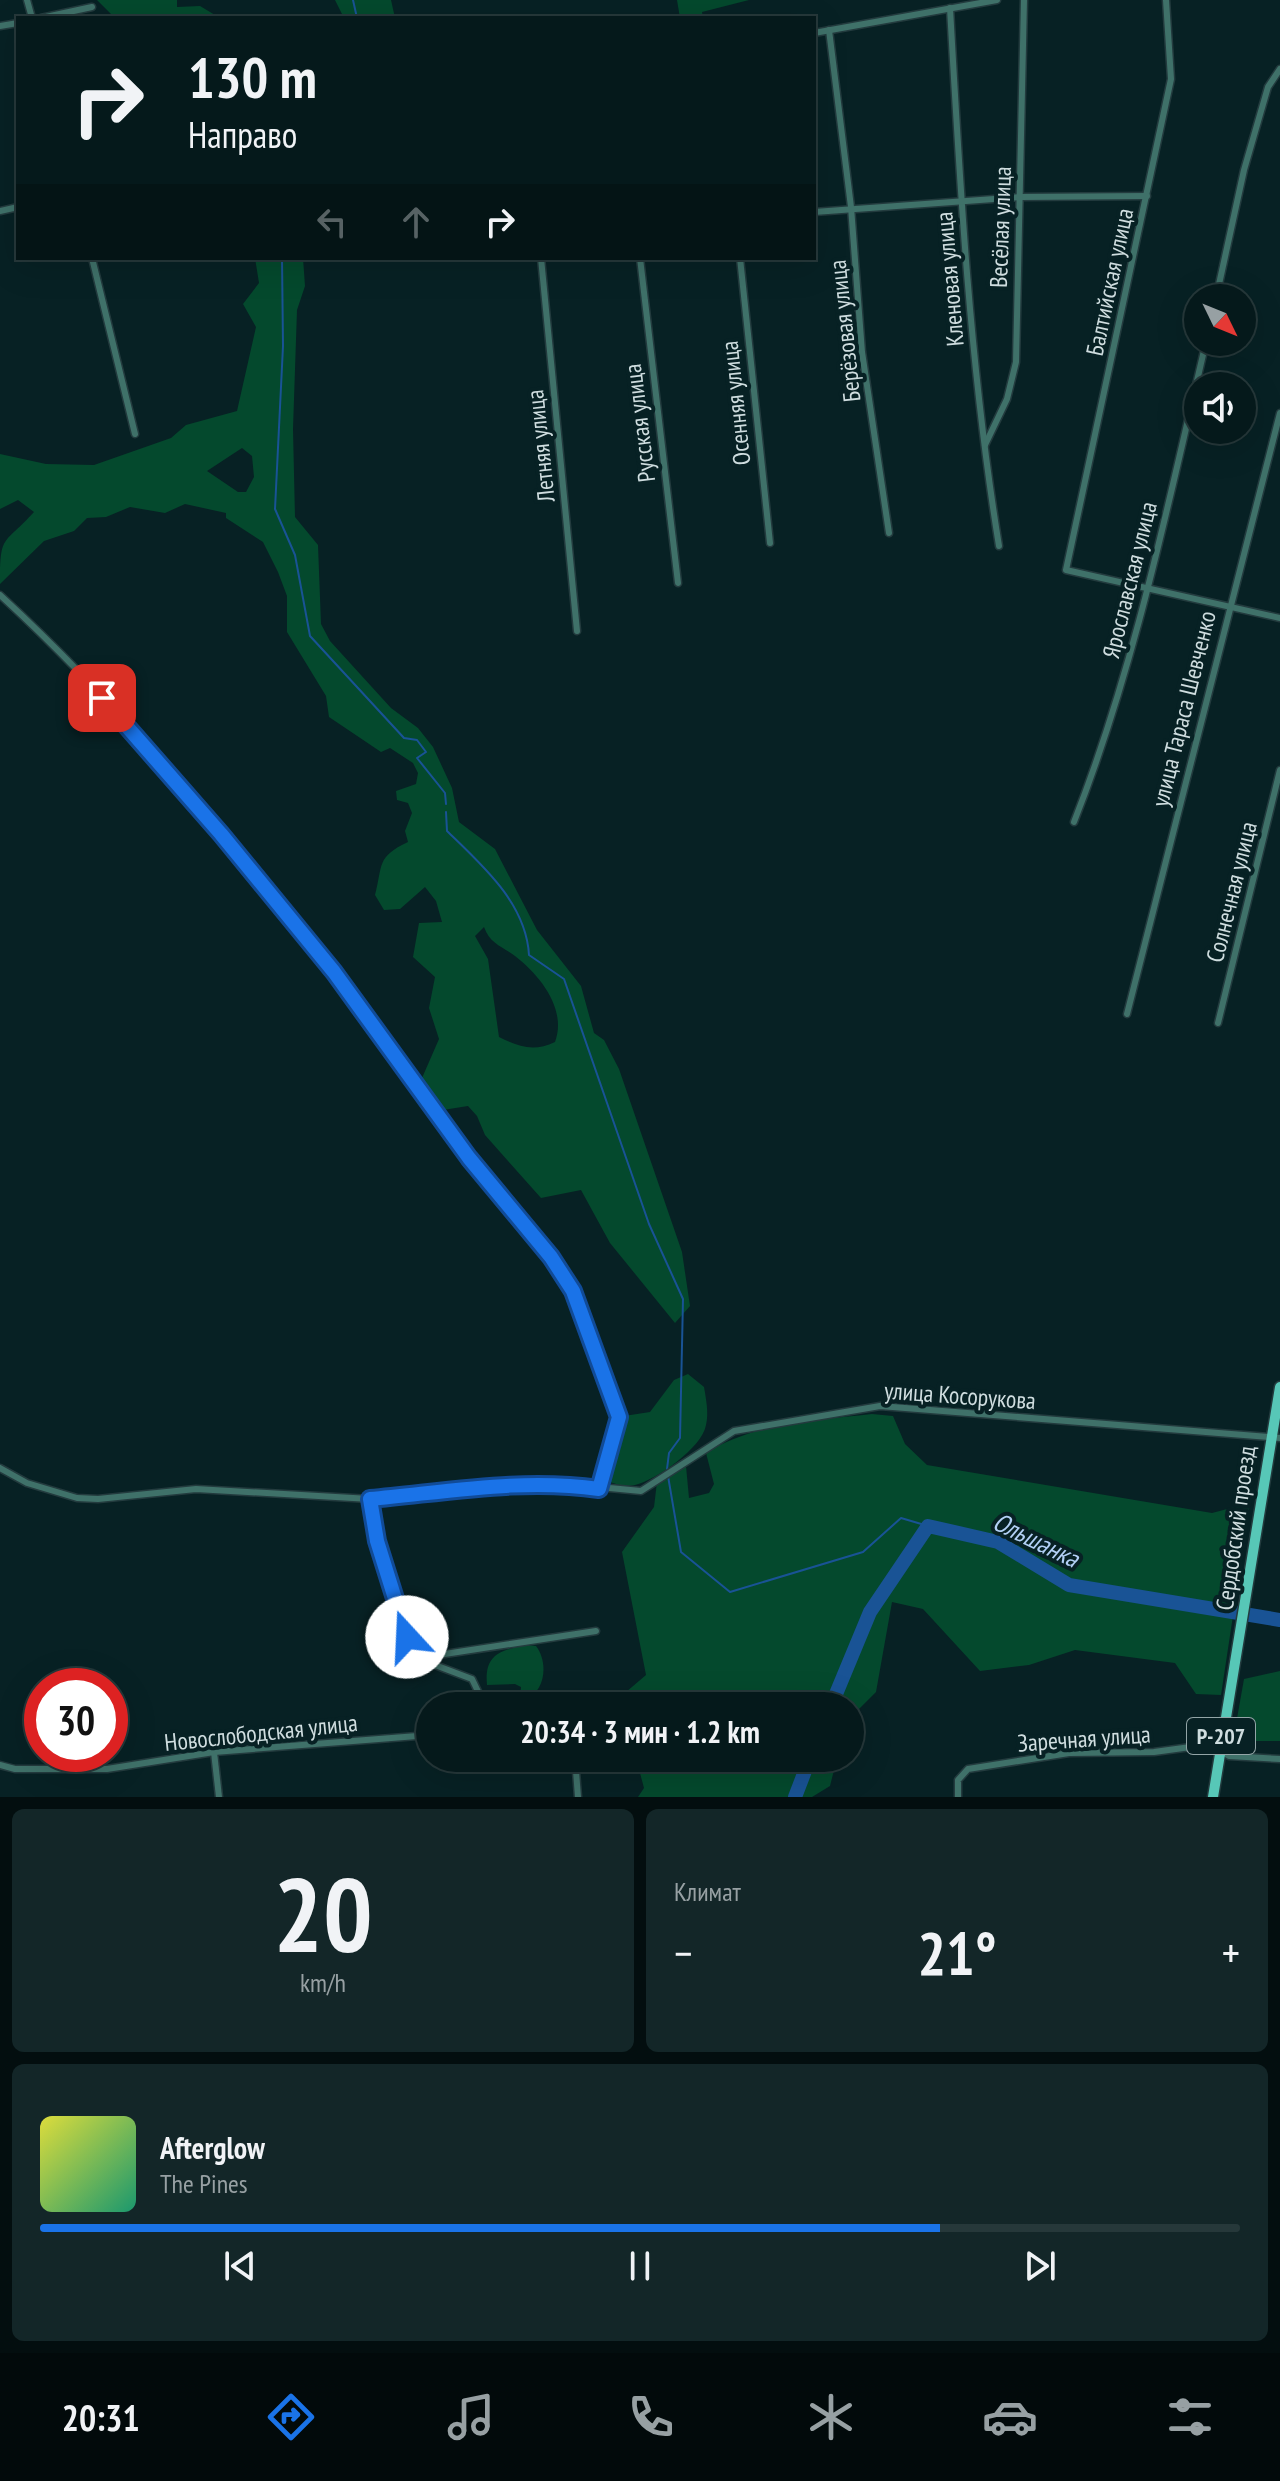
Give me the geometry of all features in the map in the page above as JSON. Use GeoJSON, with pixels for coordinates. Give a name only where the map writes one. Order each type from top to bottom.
{"type":"FeatureCollection","features":[{"type":"Feature","properties":{"kind":"main road","name":"Сердобский проезд"},"geometry":{"type":"LineString","coordinates":[[1218,1749],[1234,1676],[1275,1437],[1280,1387]]}},
{"type":"Feature","properties":{"kind":"main road","name":"Р-207"},"geometry":{"type":"LineString","coordinates":[[1213,1797],[1218,1749]]}},
{"type":"Feature","properties":{"kind":"street"},"geometry":{"type":"LineString","coordinates":[[816,33],[997,0]]}},
{"type":"Feature","properties":{"kind":"street","name":"Весёлая улица"},"geometry":{"type":"LineString","coordinates":[[983,449],[1007,399],[1016,362],[1024,0]]}},
{"type":"Feature","properties":{"kind":"street","name":"Балтийская улица"},"geometry":{"type":"LineString","coordinates":[[1148,590],[1066,570],[1171,79],[1166,0]]}},
{"type":"Feature","properties":{"kind":"street"},"geometry":{"type":"LineString","coordinates":[[50,16],[92,7]]}},
{"type":"Feature","properties":{"kind":"street","name":"Кленовая улица"},"geometry":{"type":"LineString","coordinates":[[950,8],[961,201],[983,449],[999,546]]}},
{"type":"Feature","properties":{"kind":"street","name":"Берёзовая улица"},"geometry":{"type":"LineString","coordinates":[[829,30],[851,207],[862,352],[889,533]]}},
{"type":"Feature","properties":{"kind":"street"},"geometry":{"type":"LineString","coordinates":[[1219,284],[1244,170],[1268,87],[1280,69]]}},
{"type":"Feature","properties":{"kind":"street"},"geometry":{"type":"LineString","coordinates":[[816,212],[1021,197],[1147,196]]}},
{"type":"Feature","properties":{"kind":"street"},"geometry":{"type":"LineString","coordinates":[[92,260],[135,434]]}},
{"type":"Feature","properties":{"kind":"street","name":"Летняя улица"},"geometry":{"type":"LineString","coordinates":[[541,260],[577,631]]}},
{"type":"Feature","properties":{"kind":"street","name":"Русская улица"},"geometry":{"type":"LineString","coordinates":[[640,260],[678,583]]}},
{"type":"Feature","properties":{"kind":"street","name":"Осенняя улица"},"geometry":{"type":"LineString","coordinates":[[740,260],[770,543]]}},
{"type":"Feature","properties":{"kind":"street","name":"Ярославская улица"},"geometry":{"type":"LineString","coordinates":[[1074,822],[1108,736],[1148,590],[1203,356]]}},
{"type":"Feature","properties":{"kind":"street","name":"улица Тараса Шевченко"},"geometry":{"type":"LineString","coordinates":[[1127,1014],[1280,413]]}},
{"type":"Feature","properties":{"kind":"street"},"geometry":{"type":"LineString","coordinates":[[1148,590],[1280,618]]}},
{"type":"Feature","properties":{"kind":"street"},"geometry":{"type":"LineString","coordinates":[[0,595],[63,653],[221,834],[334,972],[469,1158],[558,1269],[573,1291],[588,1326],[619,1417],[599,1489],[557,1483],[495,1485],[370,1499],[196,1489],[77,1498],[27,1483],[0,1468]]}},
{"type":"Feature","properties":{"kind":"street","name":"Солнечная улица"},"geometry":{"type":"LineString","coordinates":[[1218,1023],[1280,770]]}},
{"type":"Feature","properties":{"kind":"street","name":"улица Косорукова"},"geometry":{"type":"LineString","coordinates":[[599,1489],[641,1491],[695,1453],[734,1431],[880,1406],[1275,1437]]}},
{"type":"Feature","properties":{"kind":"street"},"geometry":{"type":"LineString","coordinates":[[370,1499],[397,1612],[414,1656],[425,1657],[596,1631]]}},
{"type":"Feature","properties":{"kind":"street"},"geometry":{"type":"LineString","coordinates":[[425,1657],[435,1665],[472,1679],[478,1692]]}},
{"type":"Feature","properties":{"kind":"street","name":"Новослободская улица"},"geometry":{"type":"LineString","coordinates":[[0,1765],[15,1769],[107,1769],[214,1752],[416,1736]]}},
{"type":"Feature","properties":{"kind":"street","name":"Заречная улица"},"geometry":{"type":"LineString","coordinates":[[958,1797],[958,1780],[968,1769],[1069,1753],[1154,1752],[1198,1746],[1218,1749],[1229,1756],[1280,1759]]}},
{"type":"Feature","properties":{"kind":"street"},"geometry":{"type":"LineString","coordinates":[[214,1752],[219,1797]]}},
{"type":"Feature","properties":{"kind":"street"},"geometry":{"type":"LineString","coordinates":[[576,1772],[578,1797]]}},
{"type":"Feature","properties":{"kind":"green space"},"geometry":{"type":"Polygon","coordinates":[[[97,0],[177,0],[177,7],[200,6],[217,16],[113,16],[97,0]]]}},
{"type":"Feature","properties":{"kind":"green space"},"geometry":{"type":"Polygon","coordinates":[[[335,0],[391,0],[395,16],[343,16],[335,0]]]}},
{"type":"Feature","properties":{"kind":"green space"},"geometry":{"type":"Polygon","coordinates":[[[677,0],[749,0],[702,12],[703,16],[680,16],[677,0]]]}},
{"type":"Feature","properties":{"kind":"green space"},"geometry":{"type":"Polygon","coordinates":[[[255,260],[303,260],[305,286],[297,310],[293,429],[295,517],[318,545],[321,624],[330,641],[391,708],[418,728],[433,747],[452,788],[459,822],[495,849],[537,930],[581,986],[594,1033],[604,1040],[619,1069],[682,1252],[690,1306],[675,1323],[610,1243],[581,1190],[541,1198],[485,1135],[477,1116],[468,1106],[443,1110],[422,1078],[439,1039],[429,1008],[435,977],[413,957],[419,923],[442,922],[436,901],[425,887],[400,909],[384,910],[375,895],[382,863],[390,852],[408,842],[405,831],[412,813],[408,803],[397,800],[396,791],[416,784],[418,773],[413,763],[390,748],[381,752],[329,717],[326,696],[287,632],[287,596],[263,542],[226,518],[226,513],[185,504],[165,513],[130,507],[106,517],[87,518],[74,531],[44,541],[0,584],[5,542],[34,512],[18,500],[0,509],[0,454],[46,464],[94,465],[171,438],[186,425],[237,411],[256,327],[243,304],[259,283],[255,260]],[[242,448],[207,471],[238,492],[246,492],[254,477],[252,456],[242,448]],[[484,927],[475,936],[488,959],[499,1037],[527,1047],[555,1042],[557,1018],[549,994],[534,973],[484,927]]]}},
{"type":"Feature","properties":{"kind":"green space"},"geometry":{"type":"Polygon","coordinates":[[[688,1374],[704,1387],[707,1416],[703,1434],[677,1462],[644,1482],[629,1486],[610,1482],[607,1478],[620,1450],[624,1416],[650,1412],[674,1380],[688,1374]]]}},
{"type":"Feature","properties":{"kind":"green space"},"geometry":{"type":"Polygon","coordinates":[[[872,1414],[893,1416],[905,1444],[927,1465],[1212,1513],[1250,1503],[1221,1695],[1196,1694],[1175,1663],[1075,1650],[1029,1665],[980,1671],[923,1609],[892,1602],[876,1692],[864,1704],[864,1692],[626,1692],[646,1675],[622,1552],[654,1507],[657,1482],[686,1466],[689,1498],[709,1493],[714,1484],[706,1453],[744,1435],[808,1421],[872,1414]]]}},
{"type":"Feature","properties":{"kind":"green space"},"geometry":{"type":"Polygon","coordinates":[[[536,1646],[544,1668],[536,1692],[520,1692],[521,1687],[515,1684],[487,1685],[491,1660],[509,1649],[536,1646]]]}},
{"type":"Feature","properties":{"kind":"green space"},"geometry":{"type":"Polygon","coordinates":[[[1280,1671],[1280,1741],[1233,1741],[1244,1679],[1280,1671]]]}},
{"type":"Feature","properties":{"kind":"green space"},"geometry":{"type":"Polygon","coordinates":[[[640,1772],[834,1772],[830,1786],[812,1797],[638,1797],[644,1788],[640,1772]]]}},
{"type":"Feature","properties":{"kind":"waterway"},"geometry":{"type":"LineString","coordinates":[[353,0],[357,16]]}},
{"type":"Feature","properties":{"kind":"waterway"},"geometry":{"type":"LineString","coordinates":[[282,260],[283,346],[275,509],[295,555],[310,636],[404,738],[417,740],[426,752],[417,758],[445,793],[446,804]]}},
{"type":"Feature","properties":{"kind":"waterway"},"geometry":{"type":"LineString","coordinates":[[446,812],[447,831],[488,871],[511,902],[520,918],[529,955],[564,979],[649,1224],[683,1299],[680,1438],[669,1453],[667,1469]]}},
{"type":"Feature","properties":{"kind":"waterway"},"geometry":{"type":"LineString","coordinates":[[668,1476],[681,1552],[730,1592],[863,1552],[901,1518],[928,1526]]}},
{"type":"Feature","properties":{"kind":"waterway","name":"Ольшанка"},"geometry":{"type":"LineString","coordinates":[[837,1692],[870,1612],[928,1526],[998,1542],[1069,1585],[1280,1620]]}},
{"type":"Feature","properties":{"kind":"waterway","name":"Ольшанка"},"geometry":{"type":"LineString","coordinates":[[795,1797],[805,1772]]}},
{"type":"Feature","properties":{"kind":"route"},"geometry":{"type":"LineString","coordinates":[[102,698],[221,834],[334,972],[469,1158],[551,1257],[573,1291],[588,1326],[619,1417],[613,1449],[599,1489],[557,1483],[495,1485],[370,1499],[377,1541],[407,1637]]}}]}
